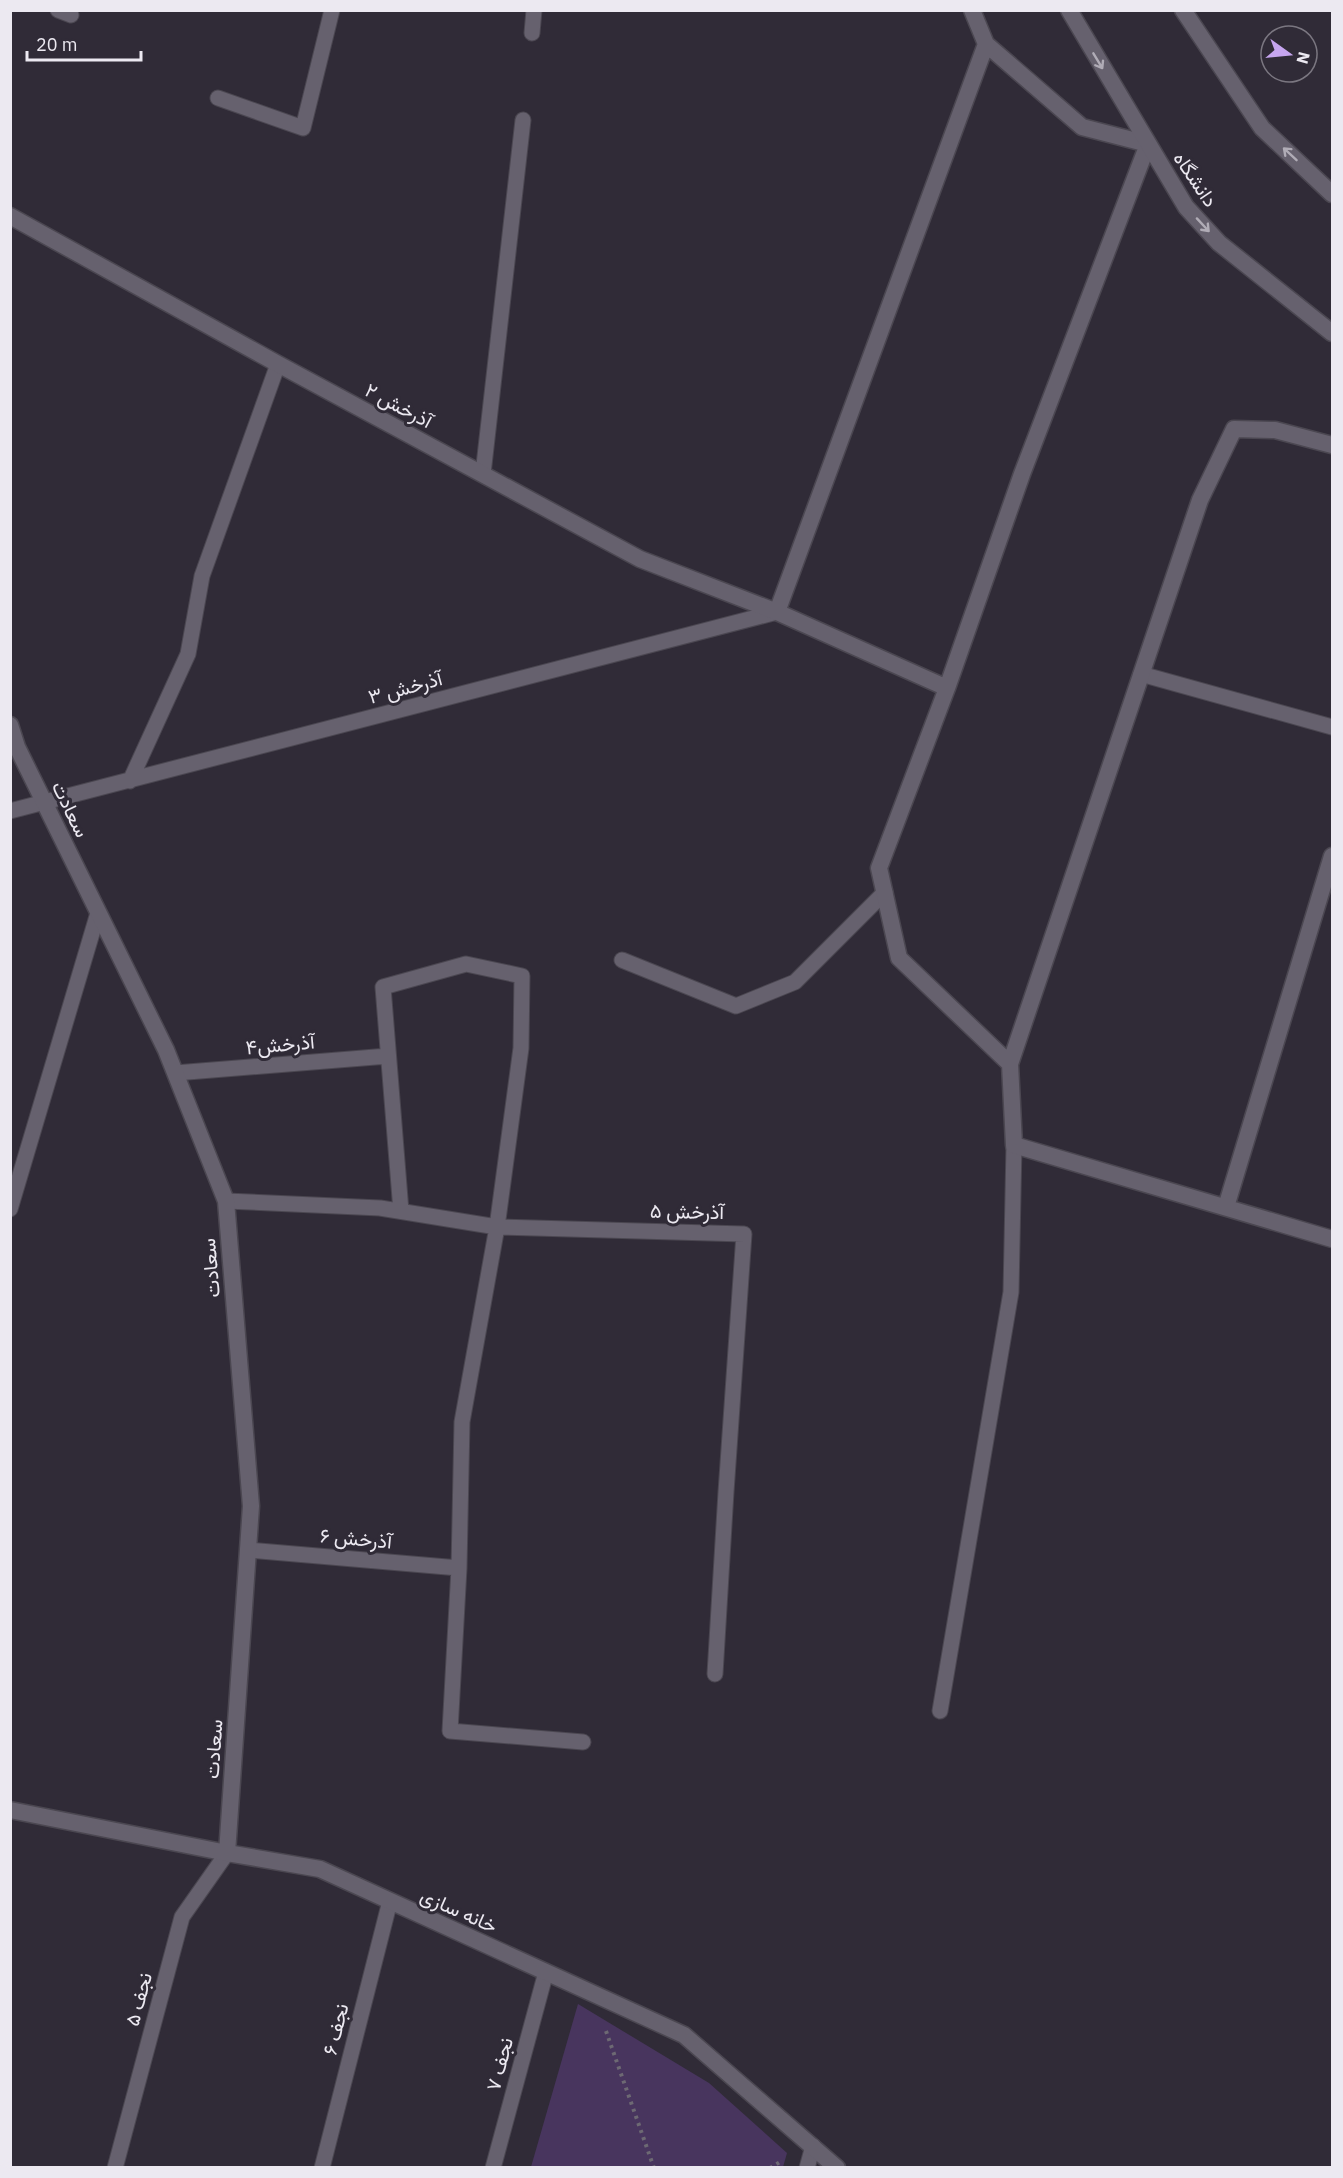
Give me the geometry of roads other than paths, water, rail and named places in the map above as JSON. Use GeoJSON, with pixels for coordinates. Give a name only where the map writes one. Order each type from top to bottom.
{"type":"FeatureCollection","features":[{"type":"Feature","properties":{"kind":"street"},"geometry":{"type":"LineString","coordinates":[[972,10],[986,44],[1082,127],[1148,144],[1022,474],[947,688],[879,868],[899,958],[1010,1064]]}},
{"type":"Feature","properties":{"kind":"street","name":"دانشگاه"},"geometry":{"type":"LineString","coordinates":[[1069,10],[1186,207],[1219,243],[1332,333]]}},
{"type":"Feature","properties":{"kind":"street"},"geometry":{"type":"LineString","coordinates":[[1183,10],[1262,128],[1332,194]]}},
{"type":"Feature","properties":{"kind":"street"},"geometry":{"type":"LineString","coordinates":[[777,612],[986,44]]}},
{"type":"Feature","properties":{"kind":"street","name":"آذرخش ۲"},"geometry":{"type":"LineString","coordinates":[[10,216],[640,559],[777,612],[947,688]]}},
{"type":"Feature","properties":{"kind":"street"},"geometry":{"type":"LineString","coordinates":[[1332,446],[1275,430],[1234,429],[1200,500],[1010,1064],[1014,1145],[1332,1239]]}},
{"type":"Feature","properties":{"kind":"street","name":"سعادت"},"geometry":{"type":"LineString","coordinates":[[10,725],[16,747],[166,1050],[226,1201],[251,1506],[227,1853]]}},
{"type":"Feature","properties":{"kind":"street"},"geometry":{"type":"LineString","coordinates":[[1226,1207],[1332,856]]}},
{"type":"Feature","properties":{"kind":"street","name":"خانه سازی"},"geometry":{"type":"LineString","coordinates":[[10,1810],[320,1869],[684,2035],[837,2168]]}},
{"type":"Feature","properties":{"kind":"lane"},"geometry":{"type":"LineString","coordinates":[[218,98],[303,128],[332,10]]}},
{"type":"Feature","properties":{"kind":"lane"},"geometry":{"type":"LineString","coordinates":[[532,33],[534,10]]}},
{"type":"Feature","properties":{"kind":"lane"},"geometry":{"type":"LineString","coordinates":[[483,474],[523,120]]}},
{"type":"Feature","properties":{"kind":"lane"},"geometry":{"type":"LineString","coordinates":[[130,781],[188,654],[202,576],[278,363]]}},
{"type":"Feature","properties":{"kind":"lane","name":"آذرخش ۳"},"geometry":{"type":"LineString","coordinates":[[10,811],[777,612]]}},
{"type":"Feature","properties":{"kind":"lane"},"geometry":{"type":"LineString","coordinates":[[1141,674],[1332,727]]}},
{"type":"Feature","properties":{"kind":"lane"},"geometry":{"type":"LineString","coordinates":[[622,960],[736,1006],[795,982],[885,892]]}},
{"type":"Feature","properties":{"kind":"lane"},"geometry":{"type":"LineString","coordinates":[[10,1209],[98,913]]}},
{"type":"Feature","properties":{"kind":"lane"},"geometry":{"type":"LineString","coordinates":[[401,1211],[383,987],[466,964],[522,976],[521,1048],[497,1227],[462,1422],[459,1568],[450,1731],[583,1742]]}},
{"type":"Feature","properties":{"kind":"lane","name":"آذرخش۴"},"geometry":{"type":"LineString","coordinates":[[176,1074],[388,1056]]}},
{"type":"Feature","properties":{"kind":"lane"},"geometry":{"type":"LineString","coordinates":[[940,1711],[1011,1292],[1014,1145]]}},
{"type":"Feature","properties":{"kind":"lane","name":"آذرخش ۵"},"geometry":{"type":"LineString","coordinates":[[226,1201],[380,1208],[497,1227],[744,1234],[715,1674]]}},
{"type":"Feature","properties":{"kind":"lane","name":"آذرخش ۶"},"geometry":{"type":"LineString","coordinates":[[248,1550],[459,1568]]}},
{"type":"Feature","properties":{"kind":"lane","name":"نجف ۵"},"geometry":{"type":"LineString","coordinates":[[115,2168],[182,1917],[227,1853]]}},
{"type":"Feature","properties":{"kind":"lane","name":"نجف ۶"},"geometry":{"type":"LineString","coordinates":[[322,2168],[390,1901]]}},
{"type":"Feature","properties":{"kind":"lane","name":"نجف ۷"},"geometry":{"type":"LineString","coordinates":[[493,2168],[546,1972]]}},
{"type":"Feature","properties":{"kind":"lane"},"geometry":{"type":"LineString","coordinates":[[807,2168],[813,2146]]}}]}
